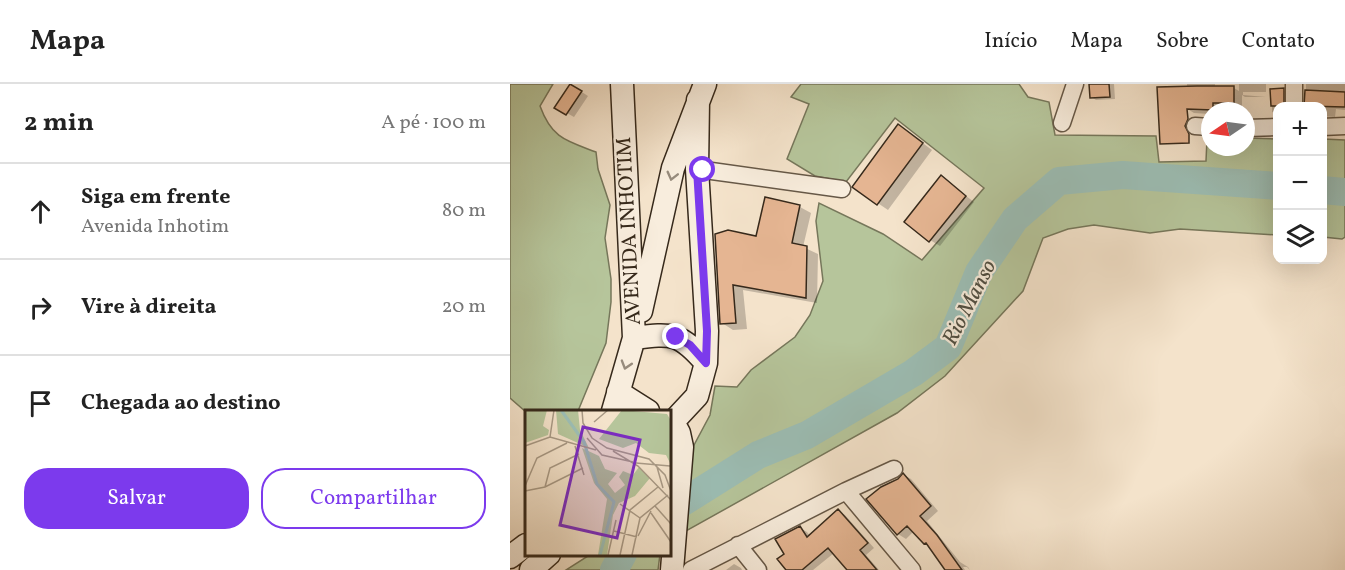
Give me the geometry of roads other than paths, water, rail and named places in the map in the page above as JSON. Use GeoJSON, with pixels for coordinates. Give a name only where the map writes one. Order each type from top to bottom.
{"type":"FeatureCollection","features":[{"type":"Feature","properties":{"kind":"main road","name":"AVENIDA INHOTIM"},"geometry":{"type":"LineString","coordinates":[[615,401],[634,339],[622,84]]}},
{"type":"Feature","properties":{"kind":"main road"},"geometry":{"type":"LineString","coordinates":[[701,92],[673,168],[634,339],[657,335],[676,337],[690,345],[706,363]]}},
{"type":"Feature","properties":{"kind":"main road"},"geometry":{"type":"LineString","coordinates":[[672,570],[682,447],[679,433],[670,423],[697,396],[706,363],[707,331],[697,169],[701,92]]}},
{"type":"Feature","properties":{"kind":"main road"},"geometry":{"type":"LineString","coordinates":[[615,401],[645,410]]}},
{"type":"Feature","properties":{"kind":"main road"},"geometry":{"type":"LineString","coordinates":[[510,557],[525,546]]}},
{"type":"Feature","properties":{"kind":"main road"},"geometry":{"type":"LineString","coordinates":[[531,570],[548,555]]}},
{"type":"Feature","properties":{"kind":"street"},"geometry":{"type":"LineString","coordinates":[[1062,123],[1075,84]]}},
{"type":"Feature","properties":{"kind":"street"},"geometry":{"type":"LineString","coordinates":[[1294,84],[1294,102]]}},
{"type":"Feature","properties":{"kind":"street"},"geometry":{"type":"LineString","coordinates":[[1327,127],[1345,126]]}},
{"type":"Feature","properties":{"kind":"street"},"geometry":{"type":"LineString","coordinates":[[1255,128],[1273,127]]}},
{"type":"Feature","properties":{"kind":"street"},"geometry":{"type":"LineString","coordinates":[[697,169],[842,189]]}},
{"type":"Feature","properties":{"kind":"street"},"geometry":{"type":"LineString","coordinates":[[691,570],[846,490],[894,469]]}},
{"type":"Feature","properties":{"kind":"street"},"geometry":{"type":"LineString","coordinates":[[846,490],[912,570]]}},
{"type":"Feature","properties":{"kind":"street"},"geometry":{"type":"LineString","coordinates":[[738,545],[758,570]]}},
{"type":"Feature","properties":{"kind":"waterway","name":"Rio Manso"},"geometry":{"type":"LineString","coordinates":[[670,510],[758,455],[807,435],[913,373],[948,347],[979,272],[1015,219],[1059,181],[1123,175],[1273,186]]}},
{"type":"Feature","properties":{"kind":"waterway","name":"Rio Manso"},"geometry":{"type":"LineString","coordinates":[[1327,190],[1345,192]]}},
{"type":"Feature","properties":{"kind":"waterway","name":"Rio Manso"},"geometry":{"type":"LineString","coordinates":[[614,570],[622,555]]}}]}
